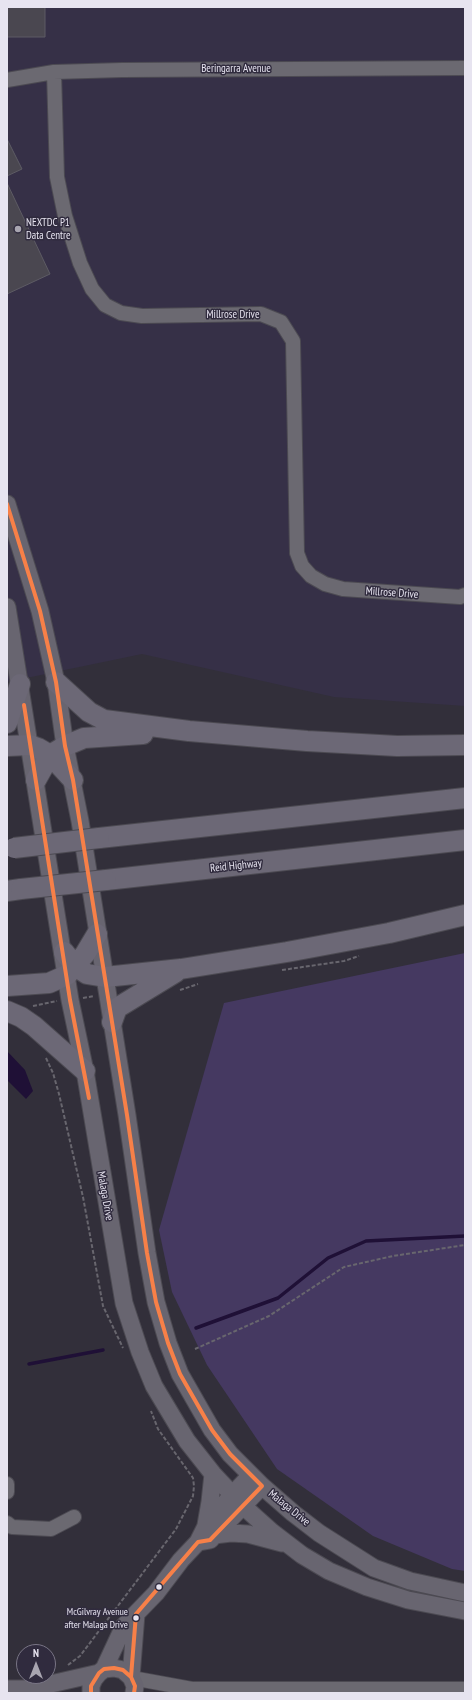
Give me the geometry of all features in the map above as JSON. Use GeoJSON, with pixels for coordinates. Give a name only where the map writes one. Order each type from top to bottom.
{"type":"FeatureCollection","features":[{"type":"Feature","properties":{"kind":"highway"},"geometry":{"type":"LineString","coordinates":[[56,682],[89,712],[104,720],[189,731],[314,742],[397,746],[465,745]]}},
{"type":"Feature","properties":{"kind":"highway"},"geometry":{"type":"LineString","coordinates":[[7,723],[20,684]]}},
{"type":"Feature","properties":{"kind":"highway"},"geometry":{"type":"LineString","coordinates":[[36,780],[58,750],[84,738],[189,731]]}},
{"type":"Feature","properties":{"kind":"highway"},"geometry":{"type":"LineString","coordinates":[[7,746],[30,745],[58,750]]}},
{"type":"Feature","properties":{"kind":"highway"},"geometry":{"type":"LineString","coordinates":[[58,750],[73,780]]}},
{"type":"Feature","properties":{"kind":"highway"},"geometry":{"type":"LineString","coordinates":[[10,848],[465,798]]}},
{"type":"Feature","properties":{"kind":"highway","name":"Reid Highway"},"geometry":{"type":"LineString","coordinates":[[14,890],[465,840]]}},
{"type":"Feature","properties":{"kind":"highway"},"geometry":{"type":"LineString","coordinates":[[68,964],[106,985],[181,969],[287,952],[389,933],[465,915]]}},
{"type":"Feature","properties":{"kind":"highway"},"geometry":{"type":"LineString","coordinates":[[7,986],[49,983],[68,964],[85,954],[97,934]]}},
{"type":"Feature","properties":{"kind":"highway"},"geometry":{"type":"LineString","coordinates":[[112,1022],[117,1008],[181,969]]}},
{"type":"Feature","properties":{"kind":"highway"},"geometry":{"type":"LineString","coordinates":[[7,1011],[22,1017],[34,1026],[85,1071]]}},
{"type":"Feature","properties":{"kind":"main road"},"geometry":{"type":"LineString","coordinates":[[7,504],[40,611],[56,682],[58,750]]}},
{"type":"Feature","properties":{"kind":"main road","name":"Malaga Drive"},"geometry":{"type":"LineString","coordinates":[[7,607],[68,964],[70,1000],[85,1071],[124,1303],[140,1352],[154,1386],[187,1441],[213,1474],[238,1501],[290,1546],[329,1571],[368,1587],[408,1600],[465,1611]]}},
{"type":"Feature","properties":{"kind":"main road","name":"Malaga Drive"},"geometry":{"type":"LineString","coordinates":[[73,780],[127,1115],[146,1254],[156,1302],[168,1343],[180,1374],[212,1430],[230,1454],[256,1481],[319,1533],[374,1568],[410,1581],[465,1593]]}},
{"type":"Feature","properties":{"kind":"main road"},"geometry":{"type":"LineString","coordinates":[[206,1535],[213,1474]]}},
{"type":"Feature","properties":{"kind":"main road"},"geometry":{"type":"LineString","coordinates":[[91,1693],[91,1686],[94,1679],[101,1671],[124,1626],[256,1481]]}},
{"type":"Feature","properties":{"kind":"main road"},"geometry":{"type":"LineString","coordinates":[[206,1535],[231,1533],[248,1534],[290,1546]]}},
{"type":"Feature","properties":{"kind":"main road"},"geometry":{"type":"LineString","coordinates":[[132,1683],[136,1614]]}},
{"type":"Feature","properties":{"kind":"main road"},"geometry":{"type":"LineString","coordinates":[[7,1689],[34,1691],[67,1680],[119,1668],[132,1683]]}},
{"type":"Feature","properties":{"kind":"street","name":"Beringarra Avenue"},"geometry":{"type":"LineString","coordinates":[[7,80],[54,72],[122,70],[465,68]]}},
{"type":"Feature","properties":{"kind":"street","name":"Millrose Drive"},"geometry":{"type":"LineString","coordinates":[[54,72],[57,178],[65,216],[80,263],[92,289],[105,305],[121,313],[142,316],[261,314],[281,322],[293,341],[297,553],[302,566],[311,576],[325,584],[343,589],[460,598],[465,595]]}},
{"type":"Feature","properties":{"kind":"street"},"geometry":{"type":"LineString","coordinates":[[7,1484],[7,1492]]}},
{"type":"Feature","properties":{"kind":"street"},"geometry":{"type":"LineString","coordinates":[[7,1523],[12,1527],[51,1528],[74,1517]]}},
{"type":"Feature","properties":{"kind":"street"},"geometry":{"type":"LineString","coordinates":[[132,1683],[186,1691],[465,1689]]}},
{"type":"Feature","properties":{"kind":"path"},"geometry":{"type":"LineString","coordinates":[[51,1002],[70,1000],[106,985]]}},
{"type":"Feature","properties":{"kind":"path"},"geometry":{"type":"LineString","coordinates":[[44,1055],[53,1073],[59,1094],[83,1197],[103,1306],[125,1352]]}},
{"type":"Feature","properties":{"kind":"path"},"geometry":{"type":"LineString","coordinates":[[195,1349],[269,1316],[344,1267],[393,1256],[465,1245]]}},
{"type":"Feature","properties":{"kind":"path"},"geometry":{"type":"LineString","coordinates":[[67,1680],[62,1668],[80,1656],[105,1624],[176,1528],[193,1496],[193,1478],[158,1429],[149,1407]]}},
{"type":"Feature","properties":{"kind":"shaded area"},"geometry":{"type":"Polygon","coordinates":[[[7,7],[465,7],[465,706],[334,697],[142,654],[7,682],[7,7]]]}},
{"type":"Feature","properties":{"kind":"shaded area"},"geometry":{"type":"Polygon","coordinates":[[[465,953],[465,1571],[452,1569],[373,1536],[277,1469],[207,1365],[172,1292],[159,1230],[224,1003],[465,953]]]}},
{"type":"Feature","properties":{"kind":"shaded area"},"geometry":{"type":"Polygon","coordinates":[[[7,1051],[25,1070],[33,1091],[26,1099],[7,1080],[7,1051]]]}},
{"type":"Feature","properties":{"kind":"building"},"geometry":{"type":"Polygon","coordinates":[[[7,7],[45,7],[45,37],[7,37],[7,7]]]}},
{"type":"Feature","properties":{"kind":"building"},"geometry":{"type":"Polygon","coordinates":[[[7,139],[22,169],[7,176],[7,139]]]}},
{"type":"Feature","properties":{"kind":"building","name":"NEXTDC P1 Data Centre"},"geometry":{"type":"Polygon","coordinates":[[[7,183],[50,274],[7,294],[7,183]]]}},
{"type":"Feature","properties":{"kind":"waterway"},"geometry":{"type":"LineString","coordinates":[[196,1328],[278,1298],[328,1258],[366,1241],[465,1236]]}},
{"type":"Feature","properties":{"kind":"waterway"},"geometry":{"type":"LineString","coordinates":[[29,1364],[103,1350]]}},
{"type":"Feature","properties":{"kind":"transit line"},"geometry":{"type":"LineString","coordinates":[[7,504],[40,611],[56,682],[65,746],[73,780],[156,1302],[168,1343],[180,1374],[212,1430],[230,1454],[262,1486],[210,1540],[198,1542],[136,1614],[131,1677]]}},
{"type":"Feature","properties":{"kind":"transit line"},"geometry":{"type":"LineString","coordinates":[[24,705],[70,1000],[89,1098]]}},
{"type":"Feature","properties":{"kind":"transit line"},"geometry":{"type":"LineString","coordinates":[[91,1693],[91,1686],[99,1673],[104,1669],[114,1668],[123,1670],[131,1677],[135,1686],[134,1693]]}},
{"type":"Feature","properties":{"kind":"place","name":"NEXTDC P1 Data Centre"},"geometry":{"type":"Point","coordinates":[18,229]}},
{"type":"Feature","properties":{"kind":"place","name":"McGilvray Avenue after Malaga Drive"},"geometry":{"type":"Point","coordinates":[136,1618]}}]}
